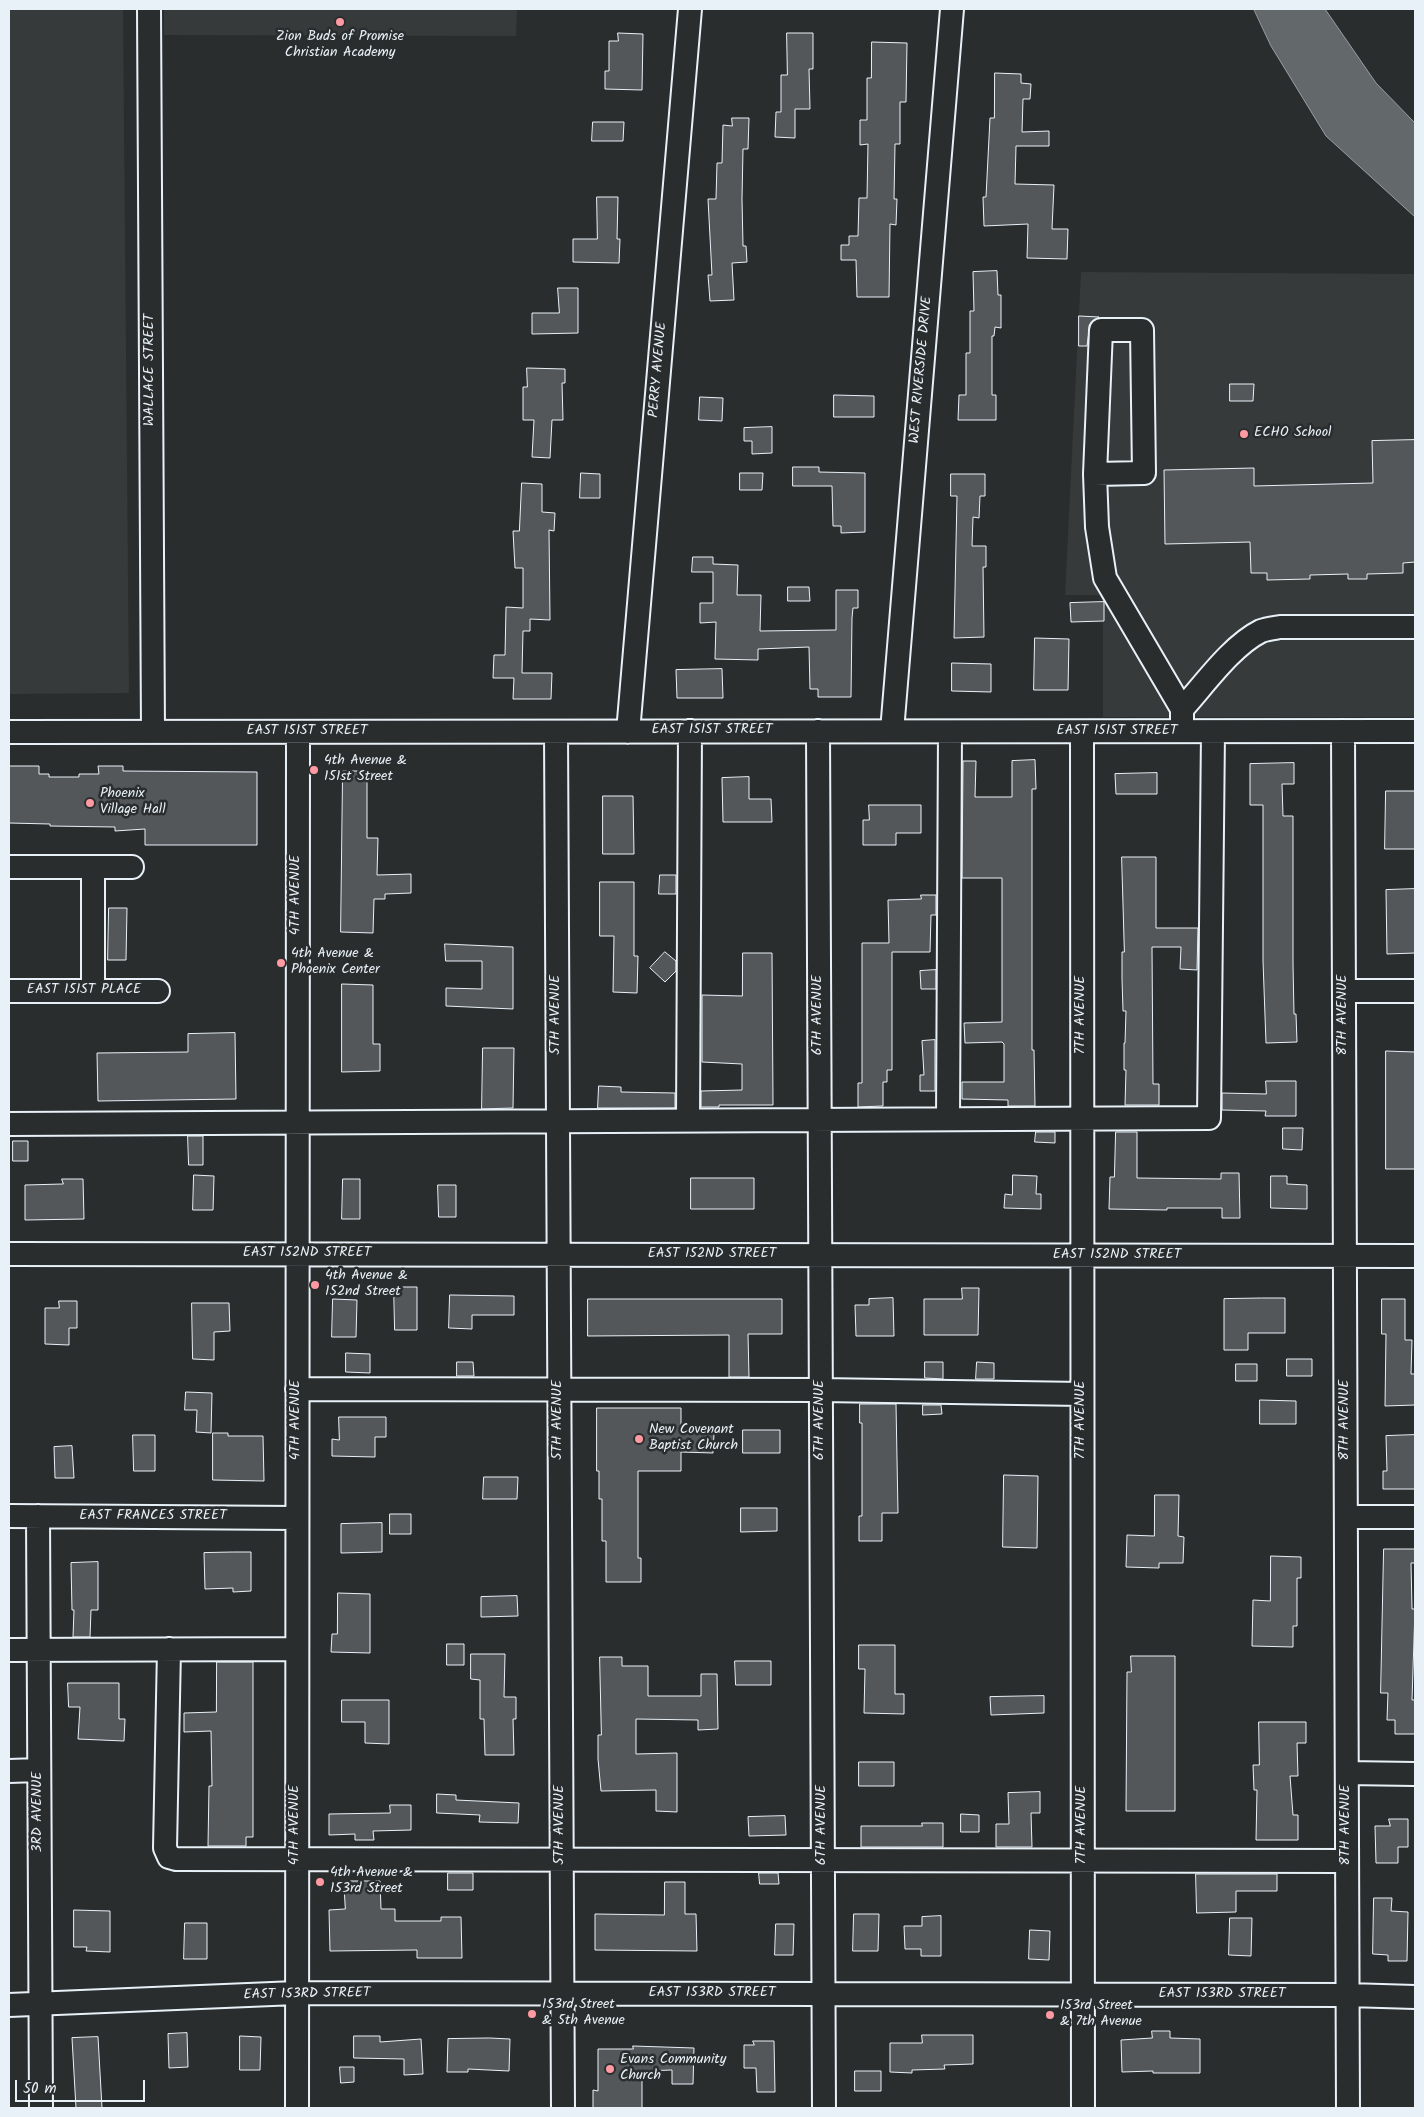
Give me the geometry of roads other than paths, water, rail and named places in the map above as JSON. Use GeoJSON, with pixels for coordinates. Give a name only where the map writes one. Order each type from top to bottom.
{"type":"FeatureCollection","features":[{"type":"Feature","properties":{"kind":"street","name":"WALLACE STREET"},"geometry":{"type":"LineString","coordinates":[[149,9],[153,732]]}},
{"type":"Feature","properties":{"kind":"street","name":"PERRY AVENUE"},"geometry":{"type":"LineString","coordinates":[[628,732],[690,9]]}},
{"type":"Feature","properties":{"kind":"street","name":"WEST RIVERSIDE DRIVE"},"geometry":{"type":"LineString","coordinates":[[892,731],[952,9]]}},
{"type":"Feature","properties":{"kind":"street"},"geometry":{"type":"LineString","coordinates":[[1095,474],[1144,473],[1142,330],[1101,330],[1095,474],[1097,527],[1105,578],[1182,709],[1182,732]]}},
{"type":"Feature","properties":{"kind":"street"},"geometry":{"type":"LineString","coordinates":[[1182,709],[1227,659],[1248,639],[1262,631],[1280,626],[1415,627]]}},
{"type":"Feature","properties":{"kind":"street"},"geometry":{"type":"LineString","coordinates":[[688,1120],[690,731]]}},
{"type":"Feature","properties":{"kind":"street","name":"6TH AVENUE"},"geometry":{"type":"LineString","coordinates":[[818,731],[824,2108]]}},
{"type":"Feature","properties":{"kind":"street","name":"8TH AVENUE"},"geometry":{"type":"LineString","coordinates":[[1343,731],[1348,2108]]}},
{"type":"Feature","properties":{"kind":"street","name":"EAST 151ST STREET"},"geometry":{"type":"LineString","coordinates":[[9,732],[1415,731]]}},
{"type":"Feature","properties":{"kind":"street","name":"4TH AVENUE"},"geometry":{"type":"LineString","coordinates":[[297,2108],[298,732]]}},
{"type":"Feature","properties":{"kind":"street","name":"5TH AVENUE"},"geometry":{"type":"LineString","coordinates":[[556,732],[563,2108]]}},
{"type":"Feature","properties":{"kind":"street"},"geometry":{"type":"LineString","coordinates":[[948,1119],[950,732]]}},
{"type":"Feature","properties":{"kind":"street","name":"7TH AVENUE"},"geometry":{"type":"LineString","coordinates":[[1082,732],[1083,2108]]}},
{"type":"Feature","properties":{"kind":"street"},"geometry":{"type":"LineString","coordinates":[[9,1124],[1209,1118],[1213,732]]}},
{"type":"Feature","properties":{"kind":"street"},"geometry":{"type":"LineString","coordinates":[[9,867],[132,867]]}},
{"type":"Feature","properties":{"kind":"street"},"geometry":{"type":"LineString","coordinates":[[94,867],[94,991]]}},
{"type":"Feature","properties":{"kind":"street","name":"EAST 151ST PLACE"},"geometry":{"type":"LineString","coordinates":[[9,991],[158,991]]}},
{"type":"Feature","properties":{"kind":"street"},"geometry":{"type":"LineString","coordinates":[[1344,992],[1415,991]]}},
{"type":"Feature","properties":{"kind":"street","name":"EAST 152ND STREET"},"geometry":{"type":"LineString","coordinates":[[9,1254],[1415,1256]]}},
{"type":"Feature","properties":{"kind":"street"},"geometry":{"type":"LineString","coordinates":[[297,1389],[821,1390],[1082,1394]]}},
{"type":"Feature","properties":{"kind":"street","name":"EAST FRANCES STREET"},"geometry":{"type":"LineString","coordinates":[[9,1516],[297,1518]]}},
{"type":"Feature","properties":{"kind":"street","name":"3RD AVENUE"},"geometry":{"type":"LineString","coordinates":[[38,1516],[41,2108]]}},
{"type":"Feature","properties":{"kind":"street"},"geometry":{"type":"LineString","coordinates":[[1346,1517],[1415,1517]]}},
{"type":"Feature","properties":{"kind":"street"},"geometry":{"type":"LineString","coordinates":[[168,1649],[165,1848],[169,1857],[562,1860],[1347,1861]]}},
{"type":"Feature","properties":{"kind":"street"},"geometry":{"type":"LineString","coordinates":[[9,1650],[297,1649]]}},
{"type":"Feature","properties":{"kind":"street"},"geometry":{"type":"LineString","coordinates":[[9,1771],[39,1770]]}},
{"type":"Feature","properties":{"kind":"street"},"geometry":{"type":"LineString","coordinates":[[1347,1773],[1415,1774]]}},
{"type":"Feature","properties":{"kind":"street","name":"EAST 153RD STREET"},"geometry":{"type":"LineString","coordinates":[[9,2005],[296,1993],[1348,1995],[1415,1997]]}},
{"type":"Feature","properties":{"kind":"place","name":"Zion Buds of Promise Christian Academy"},"geometry":{"type":"Point","coordinates":[340,22]}},
{"type":"Feature","properties":{"kind":"place","name":"ECHO School"},"geometry":{"type":"Point","coordinates":[1244,434]}},
{"type":"Feature","properties":{"kind":"place","name":"4th Avenue & 151st Street"},"geometry":{"type":"Point","coordinates":[314,770]}},
{"type":"Feature","properties":{"kind":"place","name":"Phoenix Village Hall"},"geometry":{"type":"Point","coordinates":[90,803]}},
{"type":"Feature","properties":{"kind":"place","name":"4th Avenue & Phoenix Center"},"geometry":{"type":"Point","coordinates":[281,963]}},
{"type":"Feature","properties":{"kind":"place","name":"4th Avenue & 152nd Street"},"geometry":{"type":"Point","coordinates":[315,1285]}},
{"type":"Feature","properties":{"kind":"place","name":"New Covenant Baptist Church"},"geometry":{"type":"Point","coordinates":[639,1439]}},
{"type":"Feature","properties":{"kind":"place","name":"4th Avenue & 153rd Street"},"geometry":{"type":"Point","coordinates":[320,1882]}},
{"type":"Feature","properties":{"kind":"place","name":"153rd Street & 5th Avenue"},"geometry":{"type":"Point","coordinates":[532,2014]}},
{"type":"Feature","properties":{"kind":"place","name":"153rd Street & 7th Avenue"},"geometry":{"type":"Point","coordinates":[1050,2015]}},
{"type":"Feature","properties":{"kind":"place","name":"Evans Community Church"},"geometry":{"type":"Point","coordinates":[610,2069]}}]}
